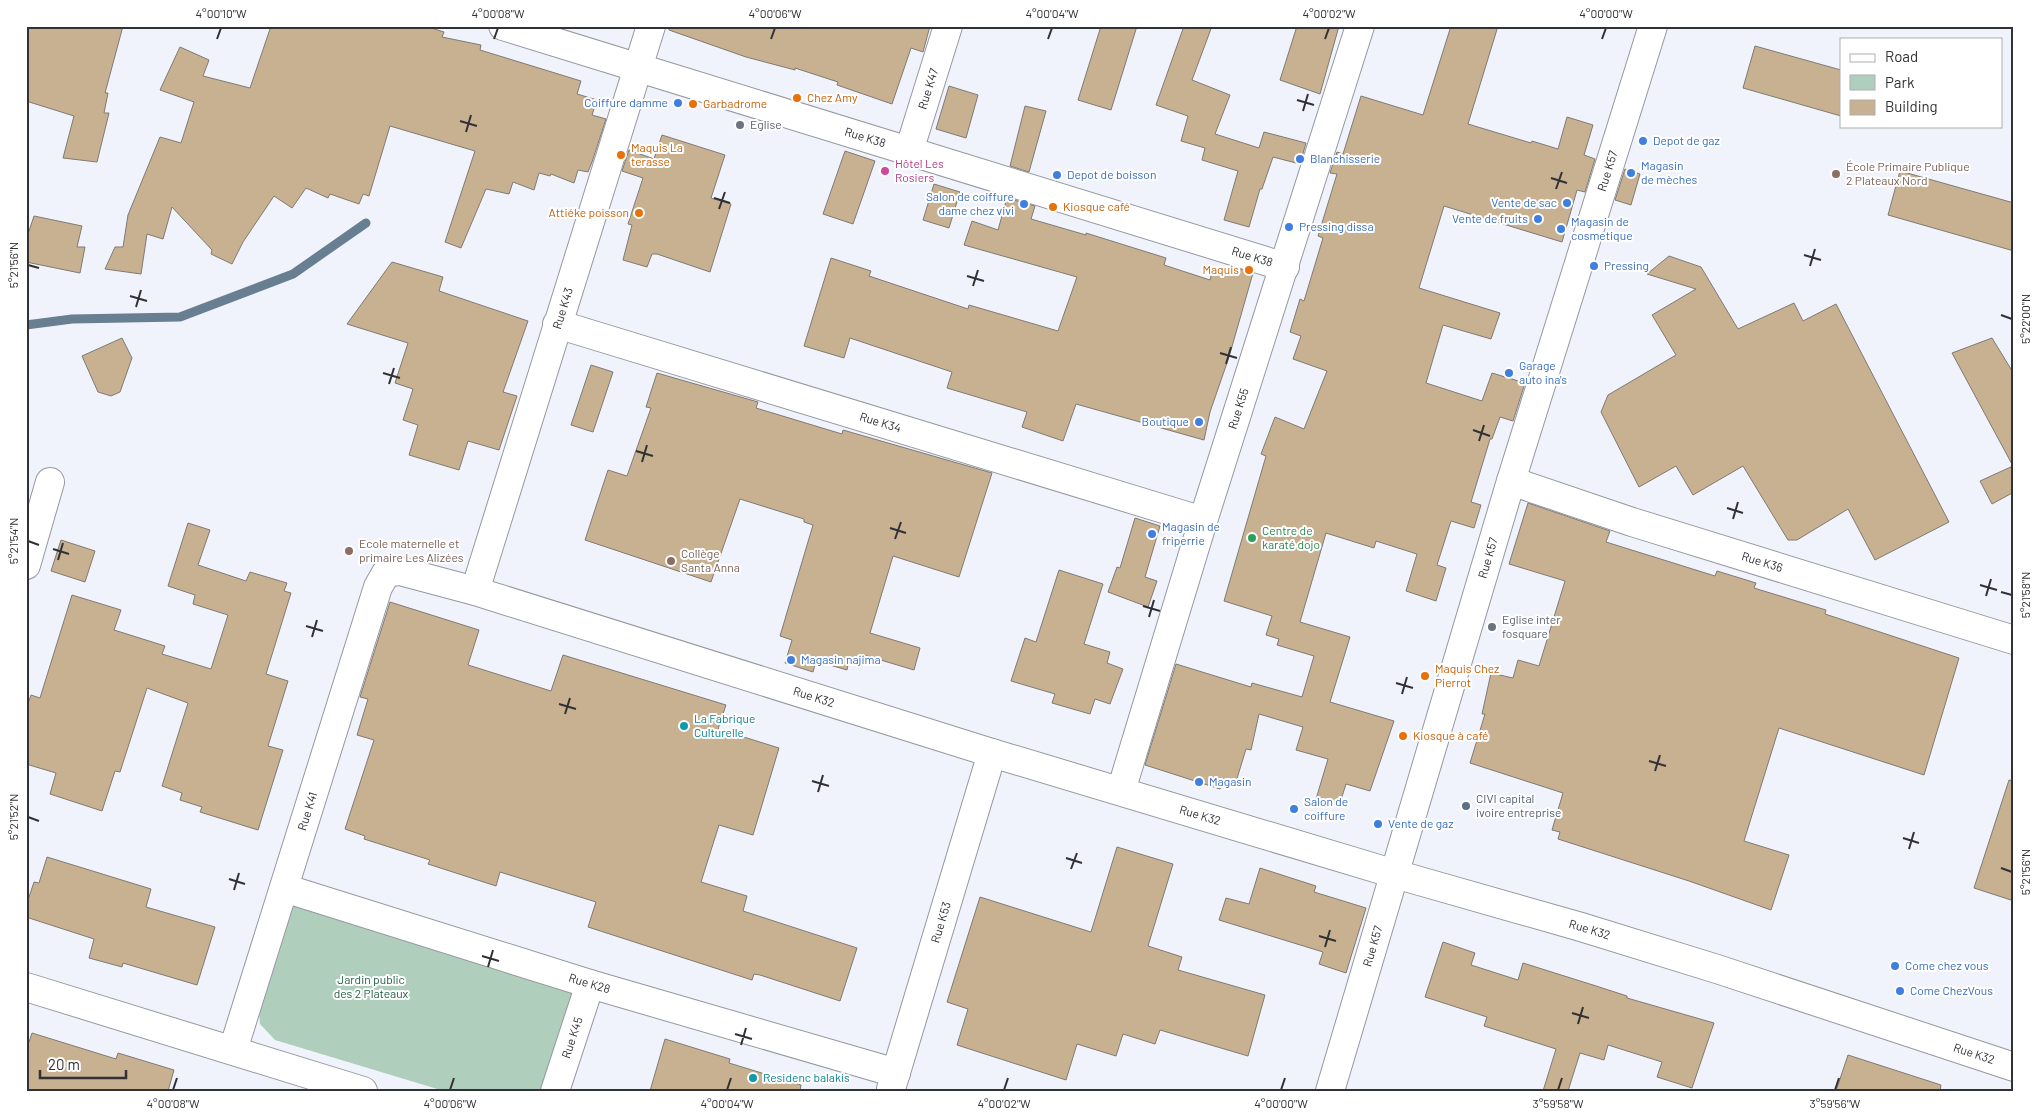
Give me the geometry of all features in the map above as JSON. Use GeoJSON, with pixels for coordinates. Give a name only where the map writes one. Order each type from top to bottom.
{"type":"FeatureCollection","features":[{"type":"Feature","properties":{"kind":"street","name":"Rue K38"},"geometry":{"type":"LineString","coordinates":[[503,26],[1285,267]]}},
{"type":"Feature","properties":{"kind":"street","name":"Rue K43"},"geometry":{"type":"LineString","coordinates":[[475,591],[651,26]]}},
{"type":"Feature","properties":{"kind":"street","name":"Rue K47"},"geometry":{"type":"LineString","coordinates":[[908,151],[948,26]]}},
{"type":"Feature","properties":{"kind":"street","name":"Rue K55"},"geometry":{"type":"LineString","coordinates":[[1120,791],[1203,521],[1360,26]]}},
{"type":"Feature","properties":{"kind":"street","name":"Rue K57"},"geometry":{"type":"LineString","coordinates":[[1330,1091],[1511,481],[1653,26]]}},
{"type":"Feature","properties":{"kind":"street","name":"Rue K34"},"geometry":{"type":"LineString","coordinates":[[558,324],[1203,521]]}},
{"type":"Feature","properties":{"kind":"street","name":"Rue K36"},"geometry":{"type":"LineString","coordinates":[[1511,481],[1649,527],[2014,640]]}},
{"type":"Feature","properties":{"kind":"street"},"geometry":{"type":"LineString","coordinates":[[26,565],[50,482]]}},
{"type":"Feature","properties":{"kind":"street","name":"Rue K32"},"geometry":{"type":"LineString","coordinates":[[386,574],[400,571],[475,591],[992,753],[1395,874],[1513,906],[1717,969],[2014,1067]]}},
{"type":"Feature","properties":{"kind":"street","name":"Rue K41"},"geometry":{"type":"LineString","coordinates":[[233,1050],[378,587],[386,574]]}},
{"type":"Feature","properties":{"kind":"street","name":"Rue K53"},"geometry":{"type":"LineString","coordinates":[[893,1082],[992,753]]}},
{"type":"Feature","properties":{"kind":"street","name":"Rue K28"},"geometry":{"type":"LineString","coordinates":[[284,888],[893,1082]]}},
{"type":"Feature","properties":{"kind":"street","name":"Rue K45"},"geometry":{"type":"LineString","coordinates":[[555,1091],[590,984]]}},
{"type":"Feature","properties":{"kind":"street"},"geometry":{"type":"LineString","coordinates":[[26,987],[363,1091]]}},
{"type":"Feature","properties":{"kind":"green space","name":"Jardin public des 2 Plateaux"},"geometry":{"type":"Polygon","coordinates":[[[292,904],[573,987],[572,999],[545,1091],[444,1091],[275,1040],[260,1024],[259,1013],[292,904]]]}},
{"type":"Feature","properties":{"kind":"building"},"geometry":{"type":"Polygon","coordinates":[[[26,26],[123,26],[105,93],[108,93],[104,113],[109,113],[97,162],[63,158],[74,116],[26,101],[26,26]]]}},
{"type":"Feature","properties":{"kind":"building"},"geometry":{"type":"Polygon","coordinates":[[[271,26],[425,26],[444,32],[442,37],[481,45],[480,50],[581,81],[577,94],[597,100],[592,115],[606,119],[588,172],[578,170],[574,183],[551,174],[550,176],[539,173],[534,190],[513,182],[509,194],[486,189],[461,248],[445,242],[475,151],[390,126],[369,196],[363,194],[359,204],[330,194],[328,198],[306,188],[292,208],[274,196],[243,242],[232,264],[211,254],[212,250],[172,207],[163,239],[147,234],[141,274],[105,269],[115,247],[123,247],[128,215],[160,137],[181,143],[194,102],[160,90],[180,47],[209,60],[203,76],[250,88],[271,26]]]}},
{"type":"Feature","properties":{"kind":"building"},"geometry":{"type":"Polygon","coordinates":[[[669,26],[930,26],[923,52],[911,48],[892,104],[837,85],[838,82],[795,68],[795,70],[746,57],[669,30],[669,26]]]}},
{"type":"Feature","properties":{"kind":"building"},"geometry":{"type":"Polygon","coordinates":[[[1101,26],[1137,26],[1111,110],[1078,100],[1101,26]]]}},
{"type":"Feature","properties":{"kind":"building"},"geometry":{"type":"Polygon","coordinates":[[[1184,26],[1212,26],[1192,80],[1230,95],[1215,134],[1259,148],[1264,132],[1306,143],[1300,164],[1273,157],[1262,189],[1260,189],[1249,227],[1224,220],[1238,171],[1202,160],[1205,148],[1181,141],[1188,116],[1156,105],[1184,26]]]}},
{"type":"Feature","properties":{"kind":"building"},"geometry":{"type":"Polygon","coordinates":[[[1297,26],[1339,26],[1320,94],[1280,80],[1297,26]]]}},
{"type":"Feature","properties":{"kind":"building"},"geometry":{"type":"Polygon","coordinates":[[[1451,26],[1498,26],[1468,124],[1558,149],[1567,117],[1593,125],[1584,155],[1595,159],[1585,192],[1577,190],[1562,242],[1444,206],[1419,288],[1500,313],[1491,339],[1443,325],[1426,383],[1482,401],[1492,373],[1525,383],[1513,421],[1500,417],[1492,439],[1490,439],[1471,502],[1481,505],[1474,528],[1451,521],[1437,565],[1446,568],[1436,601],[1406,591],[1417,554],[1376,541],[1374,548],[1326,533],[1300,622],[1350,637],[1330,702],[1394,721],[1370,791],[1346,784],[1339,806],[1316,799],[1328,759],[1296,750],[1303,727],[1259,714],[1251,750],[1246,749],[1235,785],[1223,782],[1220,789],[1145,765],[1176,664],[1251,687],[1252,683],[1302,697],[1314,656],[1277,645],[1279,639],[1266,635],[1272,616],[1224,601],[1266,456],[1261,454],[1275,417],[1304,429],[1327,371],[1293,359],[1301,336],[1290,332],[1300,299],[1304,301],[1323,238],[1318,236],[1337,174],[1330,173],[1337,152],[1343,154],[1361,96],[1423,115],[1451,26]]]}},
{"type":"Feature","properties":{"kind":"building"},"geometry":{"type":"Polygon","coordinates":[[[1755,46],[1840,70],[1840,116],[1743,88],[1755,46]]]}},
{"type":"Feature","properties":{"kind":"building"},"geometry":{"type":"Polygon","coordinates":[[[949,86],[978,95],[966,138],[936,129],[949,86]]]}},
{"type":"Feature","properties":{"kind":"building"},"geometry":{"type":"Polygon","coordinates":[[[1025,106],[1046,111],[1029,172],[1010,166],[1025,106]]]}},
{"type":"Feature","properties":{"kind":"building"},"geometry":{"type":"Polygon","coordinates":[[[662,135],[725,155],[711,198],[731,204],[710,272],[657,254],[652,254],[647,267],[623,260],[632,225],[628,224],[643,178],[622,171],[629,150],[654,159],[662,135]]]}},
{"type":"Feature","properties":{"kind":"building"},"geometry":{"type":"Polygon","coordinates":[[[845,151],[875,161],[853,224],[823,214],[845,151]]]}},
{"type":"Feature","properties":{"kind":"building"},"geometry":{"type":"Polygon","coordinates":[[[1625,169],[1640,174],[1631,205],[1615,200],[1625,169]]]}},
{"type":"Feature","properties":{"kind":"building"},"geometry":{"type":"Polygon","coordinates":[[[1900,171],[2014,203],[2014,251],[1888,215],[1900,171]]]}},
{"type":"Feature","properties":{"kind":"building"},"geometry":{"type":"Polygon","coordinates":[[[934,184],[960,192],[949,228],[923,220],[934,184]]]}},
{"type":"Feature","properties":{"kind":"building"},"geometry":{"type":"Polygon","coordinates":[[[1007,198],[1035,206],[1031,219],[1086,235],[1086,233],[1166,258],[1164,265],[1210,280],[1213,268],[1228,273],[1230,266],[1253,273],[1229,357],[1210,412],[1204,440],[1076,404],[1063,441],[1022,427],[1027,412],[947,388],[952,372],[850,338],[844,358],[804,346],[831,258],[871,271],[869,276],[968,309],[969,305],[1058,331],[1077,277],[964,245],[972,221],[998,230],[1007,198]]]}},
{"type":"Feature","properties":{"kind":"building"},"geometry":{"type":"Polygon","coordinates":[[[34,216],[82,226],[77,247],[85,247],[80,273],[26,262],[26,240],[34,216]]]}},
{"type":"Feature","properties":{"kind":"building"},"geometry":{"type":"Polygon","coordinates":[[[1669,256],[1701,267],[1738,329],[1794,303],[1803,321],[1836,304],[1949,522],[1875,560],[1848,509],[1797,540],[1788,540],[1743,466],[1693,495],[1676,466],[1639,487],[1601,412],[1608,395],[1676,355],[1652,315],[1696,289],[1647,274],[1669,256]]]}},
{"type":"Feature","properties":{"kind":"building"},"geometry":{"type":"Polygon","coordinates":[[[392,262],[443,277],[439,291],[528,321],[503,392],[517,396],[499,450],[468,441],[459,470],[409,455],[418,425],[403,420],[413,389],[395,383],[408,343],[347,324],[392,262]]]}},
{"type":"Feature","properties":{"kind":"building"},"geometry":{"type":"Polygon","coordinates":[[[122,338],[132,358],[120,392],[111,396],[98,392],[82,356],[122,338]]]}},
{"type":"Feature","properties":{"kind":"building"},"geometry":{"type":"Polygon","coordinates":[[[1992,338],[2014,374],[2014,492],[1992,504],[1980,481],[2013,466],[1952,353],[1992,338]]]}},
{"type":"Feature","properties":{"kind":"building"},"geometry":{"type":"Polygon","coordinates":[[[591,365],[613,372],[593,432],[571,425],[591,365]]]}},
{"type":"Feature","properties":{"kind":"building"},"geometry":{"type":"Polygon","coordinates":[[[657,373],[758,402],[756,408],[842,434],[843,430],[992,473],[959,577],[893,556],[870,633],[920,648],[914,670],[864,655],[861,664],[849,660],[847,670],[816,661],[813,672],[785,663],[792,640],[780,636],[813,525],[804,522],[804,519],[740,499],[711,582],[585,540],[608,470],[627,476],[651,408],[646,407],[657,373]]]}},
{"type":"Feature","properties":{"kind":"building"},"geometry":{"type":"Polygon","coordinates":[[[1528,503],[1610,531],[1606,542],[1715,576],[1717,571],[1756,583],[1754,588],[1826,610],[1825,614],[1959,658],[1924,775],[1779,728],[1744,841],[1789,855],[1771,910],[1689,881],[1558,839],[1560,832],[1552,830],[1563,793],[1470,763],[1485,714],[1482,714],[1491,673],[1513,678],[1518,660],[1539,666],[1565,581],[1509,564],[1528,503]]]}},
{"type":"Feature","properties":{"kind":"building"},"geometry":{"type":"Polygon","coordinates":[[[1135,518],[1160,526],[1145,577],[1157,581],[1148,607],[1108,592],[1117,567],[1120,568],[1135,518]]]}},
{"type":"Feature","properties":{"kind":"building"},"geometry":{"type":"Polygon","coordinates":[[[188,523],[210,530],[198,565],[246,581],[250,572],[287,583],[284,591],[291,593],[266,674],[288,681],[268,746],[283,750],[258,830],[200,812],[202,807],[180,800],[182,793],[162,786],[188,703],[147,688],[120,772],[115,771],[102,811],[50,794],[56,773],[26,764],[26,709],[31,695],[40,698],[72,595],[121,610],[114,630],[165,646],[162,654],[211,669],[228,615],[193,604],[195,595],[168,586],[188,523]]]}},
{"type":"Feature","properties":{"kind":"building"},"geometry":{"type":"Polygon","coordinates":[[[61,540],[95,551],[85,582],[51,571],[61,540]]]}},
{"type":"Feature","properties":{"kind":"building"},"geometry":{"type":"Polygon","coordinates":[[[1059,570],[1103,584],[1084,644],[1110,652],[1107,663],[1123,669],[1110,704],[1095,699],[1090,714],[1052,703],[1055,694],[1011,681],[1025,638],[1036,642],[1059,570]]]}},
{"type":"Feature","properties":{"kind":"building"},"geometry":{"type":"Polygon","coordinates":[[[390,602],[479,630],[468,665],[551,691],[563,655],[726,705],[718,729],[779,748],[753,835],[719,825],[701,882],[747,896],[743,911],[857,948],[840,1001],[760,975],[754,974],[752,980],[588,927],[596,902],[500,872],[496,886],[428,864],[430,860],[364,839],[365,836],[345,829],[374,740],[357,735],[368,699],[360,697],[390,602]]]}},
{"type":"Feature","properties":{"kind":"building"},"geometry":{"type":"Polygon","coordinates":[[[2009,780],[2014,781],[2014,901],[1974,888],[2009,780]]]}},
{"type":"Feature","properties":{"kind":"building"},"geometry":{"type":"Polygon","coordinates":[[[1117,847],[1173,864],[1148,946],[1182,957],[1178,970],[1265,995],[1248,1056],[1160,1030],[1155,1044],[1123,1034],[1116,1056],[1077,1044],[1066,1080],[957,1045],[968,1009],[947,1002],[980,897],[1091,932],[1117,847]]]}},
{"type":"Feature","properties":{"kind":"building"},"geometry":{"type":"Polygon","coordinates":[[[47,857],[151,889],[146,907],[215,927],[197,985],[123,963],[122,967],[89,958],[94,939],[26,917],[26,906],[34,882],[39,883],[47,857]]]}},
{"type":"Feature","properties":{"kind":"building"},"geometry":{"type":"Polygon","coordinates":[[[1260,868],[1316,886],[1314,892],[1366,908],[1346,973],[1319,964],[1323,952],[1219,920],[1226,898],[1249,904],[1260,868]]]}},
{"type":"Feature","properties":{"kind":"building"},"geometry":{"type":"Polygon","coordinates":[[[1443,942],[1475,953],[1471,965],[1518,980],[1523,963],[1627,996],[1627,998],[1714,1023],[1692,1088],[1657,1077],[1662,1062],[1608,1045],[1604,1060],[1580,1053],[1568,1091],[1543,1091],[1556,1049],[1484,1026],[1487,1017],[1425,997],[1443,942]]]}},
{"type":"Feature","properties":{"kind":"building"},"geometry":{"type":"Polygon","coordinates":[[[32,1033],[116,1059],[118,1053],[174,1070],[168,1091],[26,1091],[26,1051],[32,1033]]]}},
{"type":"Feature","properties":{"kind":"building"},"geometry":{"type":"Polygon","coordinates":[[[665,1039],[730,1059],[729,1063],[801,1085],[800,1091],[650,1091],[665,1039]]]}},
{"type":"Feature","properties":{"kind":"building"},"geometry":{"type":"Polygon","coordinates":[[[1848,1055],[1941,1085],[1940,1091],[1836,1091],[1848,1055]]]}},
{"type":"Feature","properties":{"kind":"waterway"},"geometry":{"type":"LineString","coordinates":[[26,325],[72,319],[180,317],[293,274],[366,223]]}},
{"type":"Feature","properties":{"kind":"place","name":"Chez Amy"},"geometry":{"type":"Point","coordinates":[797,98]}},
{"type":"Feature","properties":{"kind":"place","name":"Coiffure damme"},"geometry":{"type":"Point","coordinates":[678,103]}},
{"type":"Feature","properties":{"kind":"place","name":"Garbadrome"},"geometry":{"type":"Point","coordinates":[693,104]}},
{"type":"Feature","properties":{"kind":"place","name":"Eglise"},"geometry":{"type":"Point","coordinates":[740,125]}},
{"type":"Feature","properties":{"kind":"place","name":"Depot de gaz"},"geometry":{"type":"Point","coordinates":[1643,141]}},
{"type":"Feature","properties":{"kind":"place","name":"Maquis La terasse"},"geometry":{"type":"Point","coordinates":[621,155]}},
{"type":"Feature","properties":{"kind":"place","name":"Blanchisserie"},"geometry":{"type":"Point","coordinates":[1300,159]}},
{"type":"Feature","properties":{"kind":"place","name":"Hôtel Les Rosiers"},"geometry":{"type":"Point","coordinates":[885,171]}},
{"type":"Feature","properties":{"kind":"place","name":"Magasin de mèches"},"geometry":{"type":"Point","coordinates":[1631,173]}},
{"type":"Feature","properties":{"kind":"place","name":"École Primaire Publique 2 Plateaux Nord"},"geometry":{"type":"Point","coordinates":[1836,174]}},
{"type":"Feature","properties":{"kind":"place","name":"Depot de boisson"},"geometry":{"type":"Point","coordinates":[1057,175]}},
{"type":"Feature","properties":{"kind":"place","name":"Vente de sac"},"geometry":{"type":"Point","coordinates":[1567,203]}},
{"type":"Feature","properties":{"kind":"place","name":"Salon de coiffure dame chez vivi"},"geometry":{"type":"Point","coordinates":[1024,204]}},
{"type":"Feature","properties":{"kind":"place","name":"Kiosque café"},"geometry":{"type":"Point","coordinates":[1053,207]}},
{"type":"Feature","properties":{"kind":"place","name":"Attiéke poisson"},"geometry":{"type":"Point","coordinates":[639,213]}},
{"type":"Feature","properties":{"kind":"place","name":"Vente de fruits"},"geometry":{"type":"Point","coordinates":[1538,219]}},
{"type":"Feature","properties":{"kind":"place","name":"Pressing dissa"},"geometry":{"type":"Point","coordinates":[1289,227]}},
{"type":"Feature","properties":{"kind":"place","name":"Magasin de cosmetique"},"geometry":{"type":"Point","coordinates":[1561,229]}},
{"type":"Feature","properties":{"kind":"place","name":"Pressing"},"geometry":{"type":"Point","coordinates":[1594,266]}},
{"type":"Feature","properties":{"kind":"place","name":"Maquis"},"geometry":{"type":"Point","coordinates":[1249,270]}},
{"type":"Feature","properties":{"kind":"place","name":"Garage auto ina's"},"geometry":{"type":"Point","coordinates":[1509,373]}},
{"type":"Feature","properties":{"kind":"place","name":"Boutique"},"geometry":{"type":"Point","coordinates":[1199,422]}},
{"type":"Feature","properties":{"kind":"place","name":"Magasin de friperrie"},"geometry":{"type":"Point","coordinates":[1152,534]}},
{"type":"Feature","properties":{"kind":"place","name":"Centre de karaté dojo"},"geometry":{"type":"Point","coordinates":[1252,538]}},
{"type":"Feature","properties":{"kind":"place","name":"Ecole maternelle et primaire Les Alizées"},"geometry":{"type":"Point","coordinates":[349,551]}},
{"type":"Feature","properties":{"kind":"place","name":"Collège Santa Anna"},"geometry":{"type":"Point","coordinates":[671,561]}},
{"type":"Feature","properties":{"kind":"place","name":"Eglise inter fosquare"},"geometry":{"type":"Point","coordinates":[1492,627]}},
{"type":"Feature","properties":{"kind":"place","name":"Magasin najima"},"geometry":{"type":"Point","coordinates":[791,660]}},
{"type":"Feature","properties":{"kind":"place","name":"Maquis Chez Pierrot"},"geometry":{"type":"Point","coordinates":[1425,676]}},
{"type":"Feature","properties":{"kind":"place","name":"La Fabrique Culturelle"},"geometry":{"type":"Point","coordinates":[684,726]}},
{"type":"Feature","properties":{"kind":"place","name":"Kiosque à café"},"geometry":{"type":"Point","coordinates":[1403,736]}},
{"type":"Feature","properties":{"kind":"place","name":"Magasin"},"geometry":{"type":"Point","coordinates":[1199,782]}},
{"type":"Feature","properties":{"kind":"place","name":"CIVI capital ivoire entreprise"},"geometry":{"type":"Point","coordinates":[1466,806]}},
{"type":"Feature","properties":{"kind":"place","name":"Salon de coiffure"},"geometry":{"type":"Point","coordinates":[1294,809]}},
{"type":"Feature","properties":{"kind":"place","name":"Vente de gaz"},"geometry":{"type":"Point","coordinates":[1378,824]}},
{"type":"Feature","properties":{"kind":"place","name":"Come chez vous"},"geometry":{"type":"Point","coordinates":[1895,966]}},
{"type":"Feature","properties":{"kind":"place","name":"Come ChezVous"},"geometry":{"type":"Point","coordinates":[1900,991]}},
{"type":"Feature","properties":{"kind":"place","name":"Residenc balakis"},"geometry":{"type":"Point","coordinates":[753,1078]}}]}
